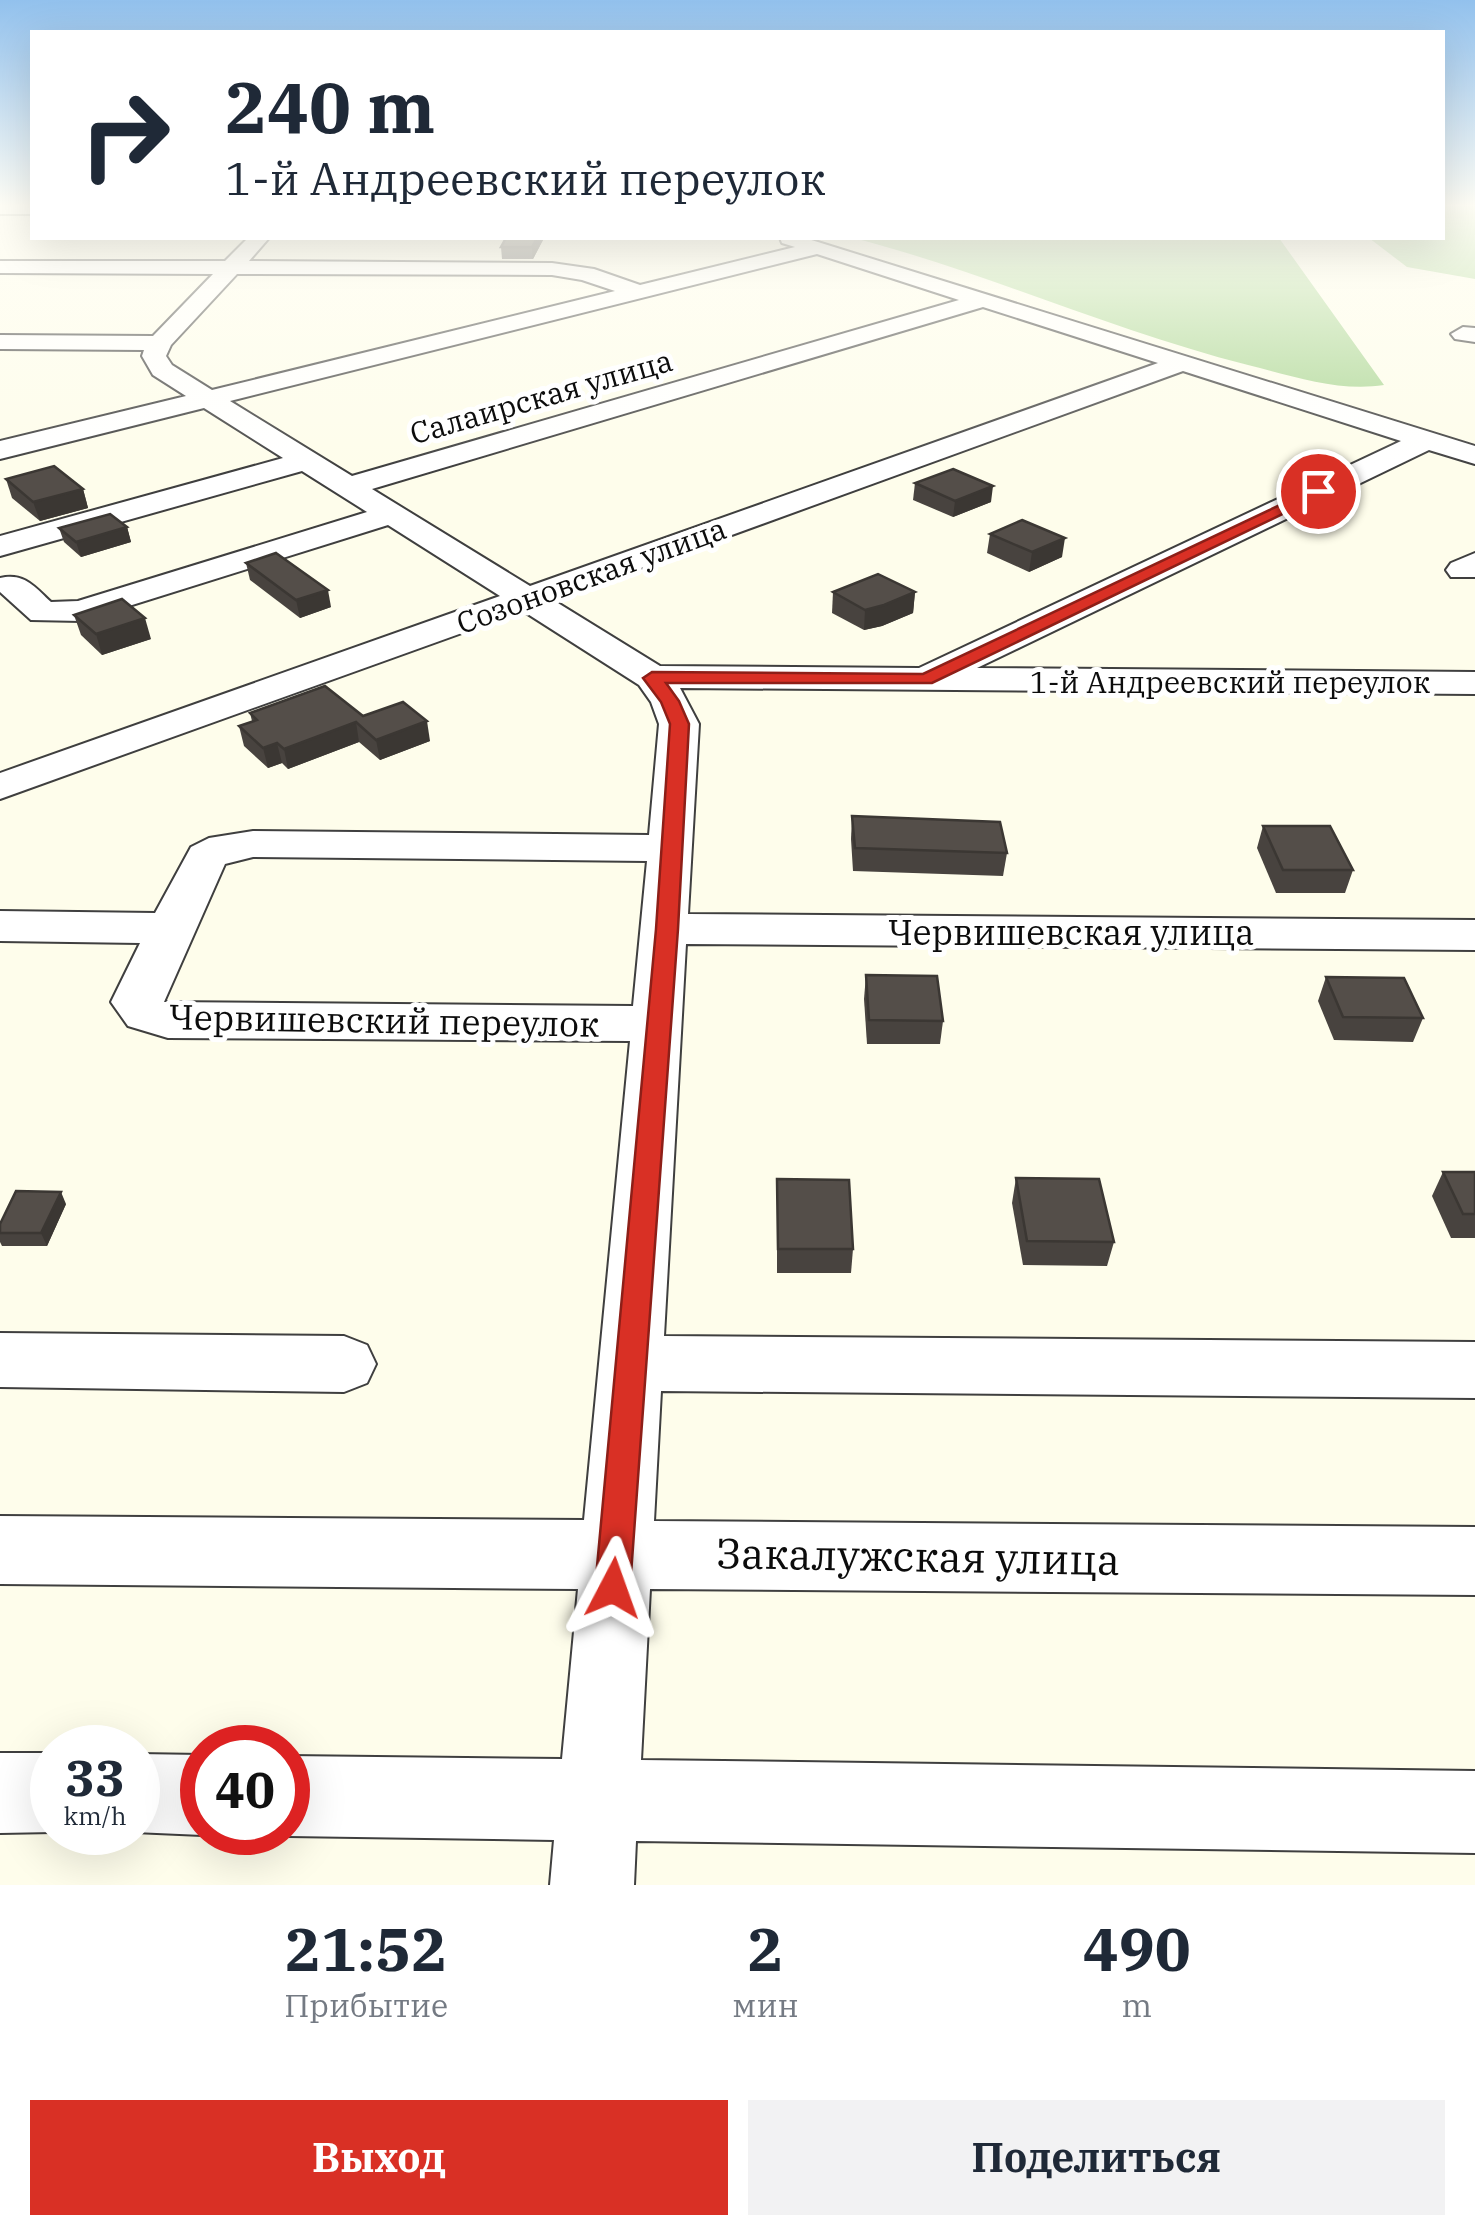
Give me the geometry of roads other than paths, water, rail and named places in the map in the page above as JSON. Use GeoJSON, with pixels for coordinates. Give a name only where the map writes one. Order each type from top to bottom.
{"type":"FeatureCollection","features":[{"type":"Feature","properties":{"kind":"street"},"geometry":{"type":"LineString","coordinates":[[208,292],[160,343],[154,356],[162,370],[652,678],[670,701],[680,724],[592,1885]]}},
{"type":"Feature","properties":{"kind":"street"},"geometry":{"type":"LineString","coordinates":[[0,450],[638,292]]}},
{"type":"Feature","properties":{"kind":"street"},"geometry":{"type":"LineString","coordinates":[[958,292],[1475,455]]}},
{"type":"Feature","properties":{"kind":"street","name":"Салаирская улица"},"geometry":{"type":"LineString","coordinates":[[346,486],[984,300]]}},
{"type":"Feature","properties":{"kind":"street"},"geometry":{"type":"LineString","coordinates":[[0,342],[160,343]]}},
{"type":"Feature","properties":{"kind":"street","name":"Созоновская улица"},"geometry":{"type":"LineString","coordinates":[[0,788],[1182,363]]}},
{"type":"Feature","properties":{"kind":"street","name":"1-й Андреевский переулок"},"geometry":{"type":"LineString","coordinates":[[926,679],[1426,440]]}},
{"type":"Feature","properties":{"kind":"street"},"geometry":{"type":"LineString","coordinates":[[0,546],[304,461]]}},
{"type":"Feature","properties":{"kind":"street"},"geometry":{"type":"LineString","coordinates":[[4,582],[44,612],[81,610],[391,514]]}},
{"type":"Feature","properties":{"kind":"street","name":"1-й Андреевский переулок"},"geometry":{"type":"LineString","coordinates":[[652,678],[1475,682]]}},
{"type":"Feature","properties":{"kind":"street","name":"Червишевский переулок"},"geometry":{"type":"LineString","coordinates":[[660,1024],[168,1020],[146,1014],[136,1002],[207,856],[224,847],[273,844],[672,848]]}},
{"type":"Feature","properties":{"kind":"street"},"geometry":{"type":"LineString","coordinates":[[0,926],[170,928]]}},
{"type":"Feature","properties":{"kind":"street","name":"Червишевская улица"},"geometry":{"type":"LineString","coordinates":[[667,929],[1475,934]]}},
{"type":"Feature","properties":{"kind":"street"},"geometry":{"type":"LineString","coordinates":[[0,1360],[344,1364]]}},
{"type":"Feature","properties":{"kind":"street"},"geometry":{"type":"LineString","coordinates":[[631,1363],[1475,1370]]}},
{"type":"Feature","properties":{"kind":"street","name":"Закалужская улица"},"geometry":{"type":"LineString","coordinates":[[0,1550],[1475,1560]]}},
{"type":"Feature","properties":{"kind":"street"},"geometry":{"type":"LineString","coordinates":[[0,1793],[30,1794]]}},
{"type":"Feature","properties":{"kind":"street"},"geometry":{"type":"LineString","coordinates":[[310,1796],[1475,1812]]}}]}
